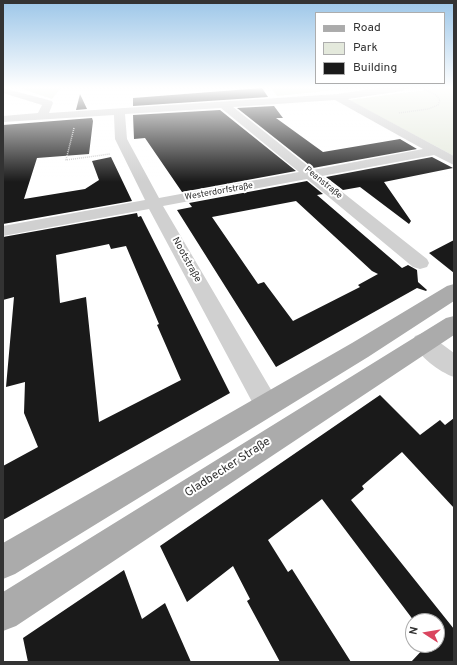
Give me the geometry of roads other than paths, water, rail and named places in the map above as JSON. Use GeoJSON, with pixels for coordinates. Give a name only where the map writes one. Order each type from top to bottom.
{"type":"FeatureCollection","features":[{"type":"Feature","properties":{"kind":"main road"},"geometry":{"type":"LineString","coordinates":[[3,562],[360,350],[454,291]]}},
{"type":"Feature","properties":{"kind":"main road","name":"Gladbecker Straße"},"geometry":{"type":"LineString","coordinates":[[3,613],[423,342],[454,324]]}},
{"type":"Feature","properties":{"kind":"street","name":"Nootstraße"},"geometry":{"type":"LineString","coordinates":[[120,119],[121,139],[154,204],[267,405]]}},
{"type":"Feature","properties":{"kind":"street","name":"Peanstraße"},"geometry":{"type":"LineString","coordinates":[[243,119],[420,263]]}},
{"type":"Feature","properties":{"kind":"street"},"geometry":{"type":"LineString","coordinates":[[377,119],[454,161]]}},
{"type":"Feature","properties":{"kind":"street","name":"Westerdorfstraße"},"geometry":{"type":"LineString","coordinates":[[3,231],[436,152]]}},
{"type":"Feature","properties":{"kind":"street"},"geometry":{"type":"LineString","coordinates":[[423,342],[454,367]]}}]}
